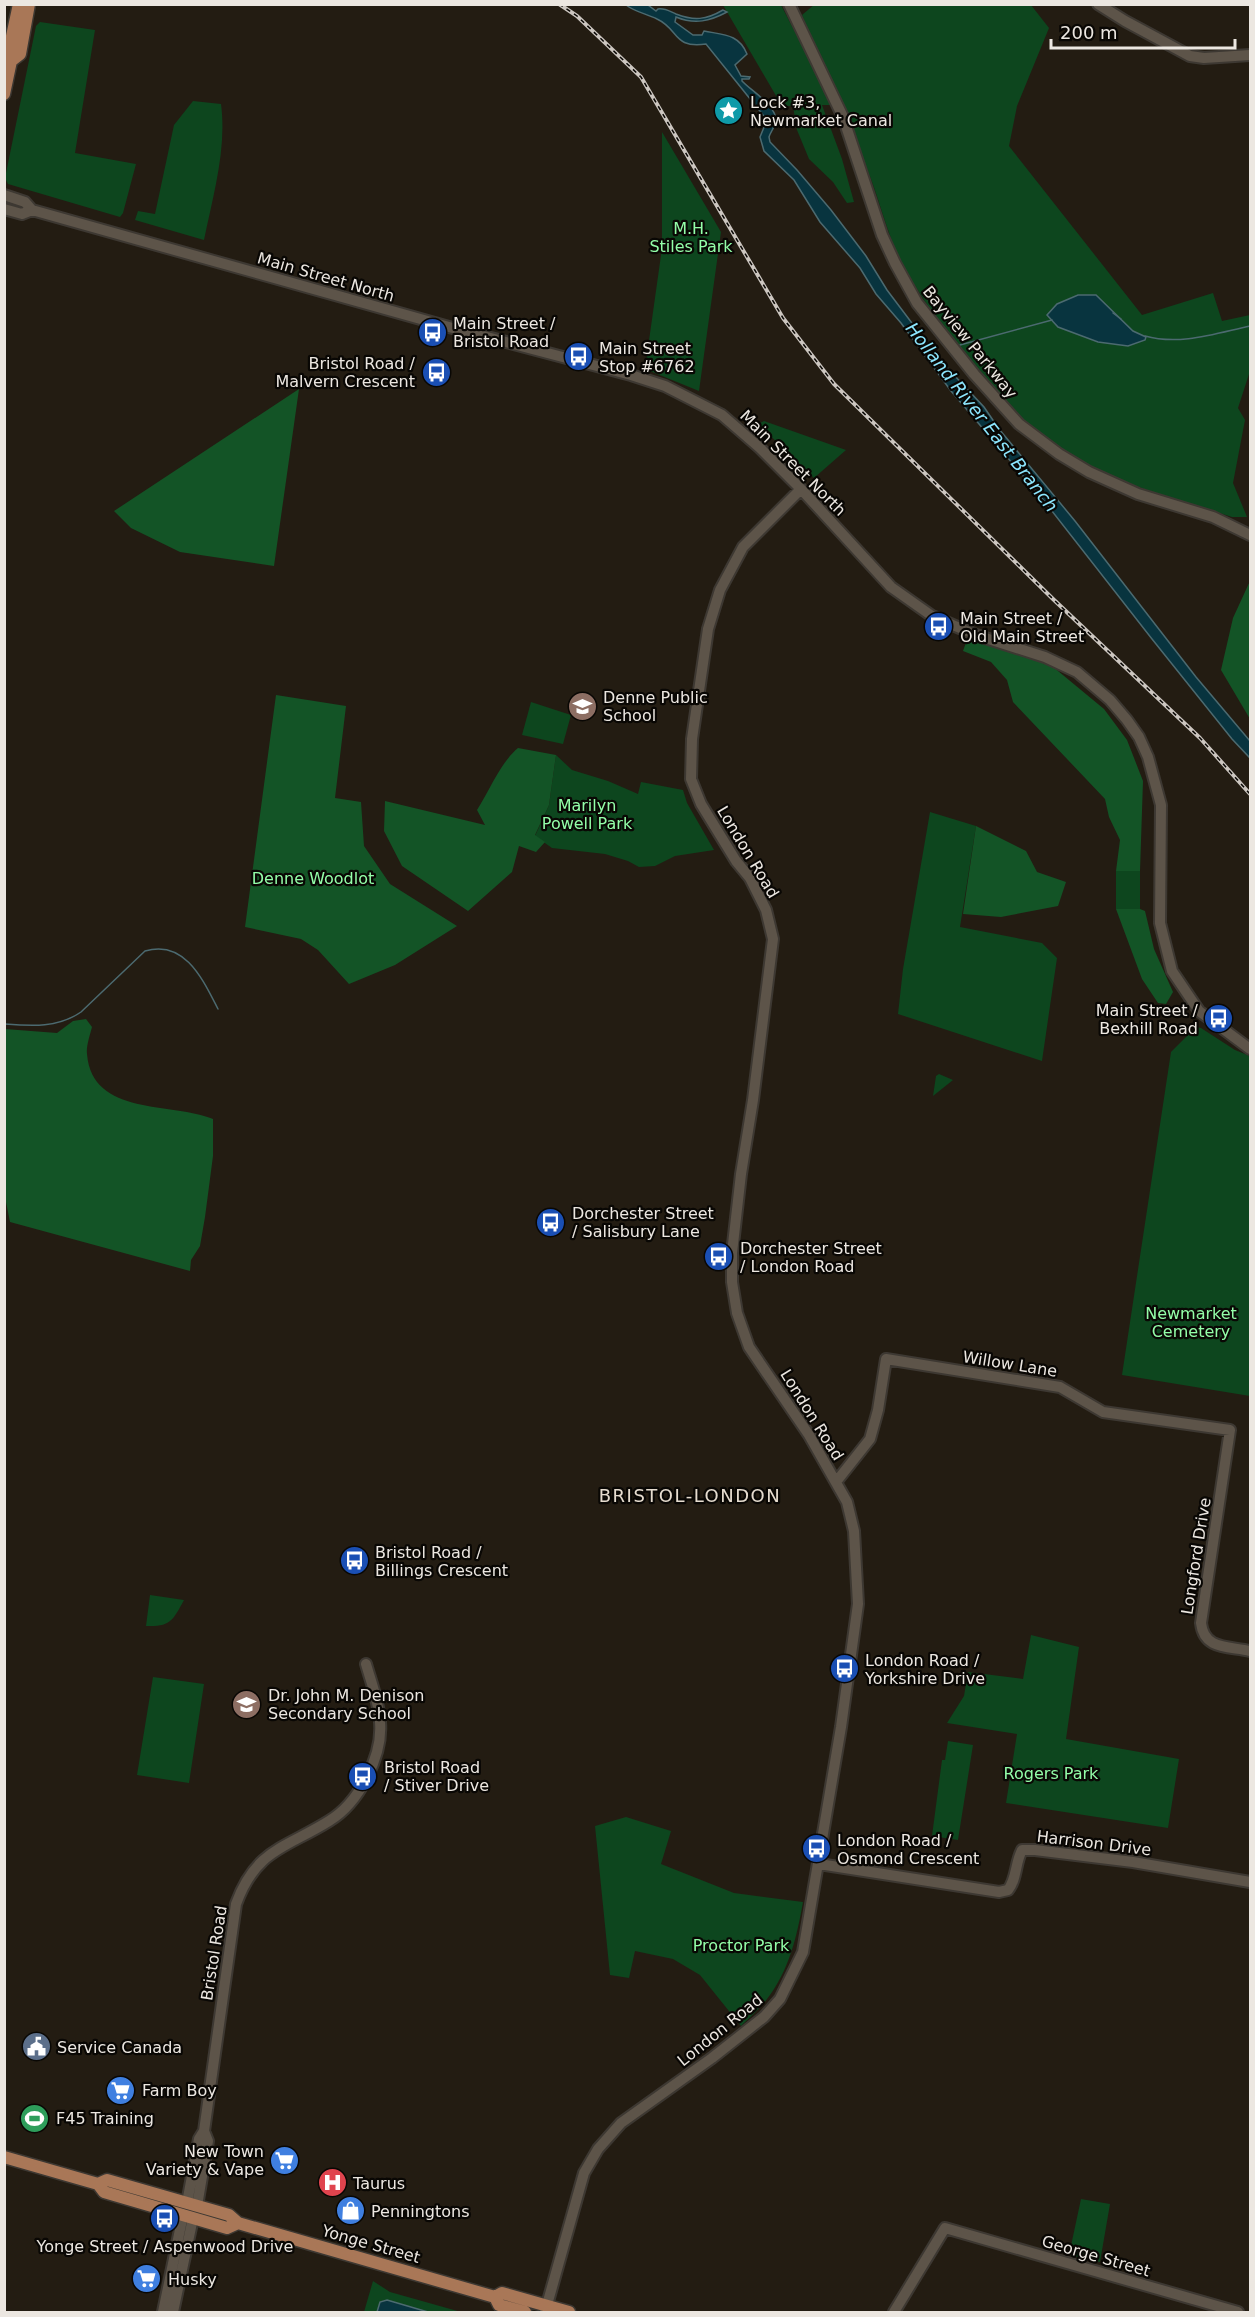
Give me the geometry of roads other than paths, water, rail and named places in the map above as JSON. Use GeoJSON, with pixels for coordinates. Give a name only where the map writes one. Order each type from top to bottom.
{"type":"FeatureCollection","features":[{"type":"Feature","properties":{"kind":"main road"},"geometry":{"type":"LineString","coordinates":[[4,94],[11,61],[9,50],[19,4]]}},
{"type":"Feature","properties":{"kind":"main road"},"geometry":{"type":"LineString","coordinates":[[11,61],[20,54],[29,4]]}},
{"type":"Feature","properties":{"kind":"main road","name":"Yonge Street"},"geometry":{"type":"LineString","coordinates":[[4,2157],[98,2184],[107,2180],[190,2210],[227,2228],[238,2223],[495,2297],[502,2293],[546,2309],[569,2313]]}},
{"type":"Feature","properties":{"kind":"main road","name":"Yonge Street"},"geometry":{"type":"LineString","coordinates":[[495,2297],[499,2305],[525,2313]]}},
{"type":"Feature","properties":{"kind":"street","name":"Bayview Parkway"},"geometry":{"type":"LineString","coordinates":[[789,4],[843,117],[876,216],[895,263],[917,303],[974,374],[1019,424],[1059,454],[1089,472],[1138,494],[1213,517],[1251,535]]}},
{"type":"Feature","properties":{"kind":"street"},"geometry":{"type":"LineString","coordinates":[[1098,4],[1190,56],[1204,58],[1251,55]]}},
{"type":"Feature","properties":{"kind":"street","name":"Main Street North"},"geometry":{"type":"LineString","coordinates":[[4,195],[25,202],[32,210],[665,386],[722,415],[760,448],[801,489],[891,586],[932,616],[976,635],[1045,657],[1077,672],[1110,700],[1127,720],[1139,737],[1148,757],[1161,805],[1160,923],[1172,971],[1199,1011],[1251,1049]]}},
{"type":"Feature","properties":{"kind":"street","name":"Main Street North"},"geometry":{"type":"LineString","coordinates":[[4,209],[22,214],[32,210]]}},
{"type":"Feature","properties":{"kind":"street","name":"London Road"},"geometry":{"type":"LineString","coordinates":[[546,2309],[584,2173],[598,2149],[621,2123],[764,2017],[780,1999],[802,1952],[819,1864],[858,1604],[854,1531],[847,1502],[809,1435],[749,1347],[737,1312],[732,1282],[732,1253],[773,939],[766,910],[750,878],[736,861],[701,804],[691,779],[692,739],[708,629],[720,590],[743,547],[801,489]]}},
{"type":"Feature","properties":{"kind":"street","name":"Willow Lane"},"geometry":{"type":"LineString","coordinates":[[836,1482],[870,1439],[878,1410],[886,1359],[1060,1387],[1103,1412],[1230,1431]]}},
{"type":"Feature","properties":{"kind":"street","name":"Longford Drive"},"geometry":{"type":"LineString","coordinates":[[1230,1431],[1201,1623],[1202,1634],[1210,1643],[1251,1651]]}},
{"type":"Feature","properties":{"kind":"street","name":"Bristol Road"},"geometry":{"type":"LineString","coordinates":[[190,2210],[199,2139],[204,2131],[236,1904],[243,1886],[260,1861],[279,1847],[332,1820],[362,1788],[374,1761],[381,1725],[366,1664]]}},
{"type":"Feature","properties":{"kind":"street","name":"Harrison Drive"},"geometry":{"type":"LineString","coordinates":[[819,1864],[999,1892],[1008,1890],[1013,1883],[1016,1861],[1022,1851],[1035,1850],[1133,1862],[1251,1882]]}},
{"type":"Feature","properties":{"kind":"street"},"geometry":{"type":"LineString","coordinates":[[163,2313],[190,2210]]}},
{"type":"Feature","properties":{"kind":"street"},"geometry":{"type":"LineString","coordinates":[[173,2313],[190,2210]]}},
{"type":"Feature","properties":{"kind":"street","name":"George Street"},"geometry":{"type":"LineString","coordinates":[[894,2313],[945,2228],[1238,2313]]}},
{"type":"Feature","properties":{"kind":"water","name":"Holland River East Branch"},"geometry":{"type":"Polygon","coordinates":[[[626,5],[648,5],[656,11],[665,9],[694,18],[705,18],[723,10],[727,12],[702,21],[690,21],[676,17],[675,22],[693,35],[702,35],[704,31],[730,36],[744,47],[747,54],[735,65],[741,76],[750,77],[742,81],[774,112],[776,118],[769,137],[770,142],[831,210],[939,359],[984,407],[1196,677],[1250,741],[1250,758],[1232,739],[1041,497],[951,391],[901,323],[876,294],[860,268],[820,222],[794,180],[764,151],[760,137],[767,120],[706,44],[688,44],[664,23],[626,5]]]}},
{"type":"Feature","properties":{"kind":"water"},"geometry":{"type":"Polygon","coordinates":[[[1078,295],[1096,295],[1133,331],[1146,337],[1145,340],[1128,346],[1098,342],[1058,327],[1047,315],[1057,304],[1078,295]]]}},
{"type":"Feature","properties":{"kind":"water"},"geometry":{"type":"Polygon","coordinates":[[[387,2300],[428,2312],[377,2312],[380,2302],[387,2300]]]}},
{"type":"Feature","properties":{"kind":"waterway"},"geometry":{"type":"LineString","coordinates":[[1113,313],[1121,319]]}},
{"type":"Feature","properties":{"kind":"waterway"},"geometry":{"type":"LineString","coordinates":[[960,345],[1052,320]]}},
{"type":"Feature","properties":{"kind":"waterway"},"geometry":{"type":"LineString","coordinates":[[1145,336],[1158,339],[1185,339],[1250,326]]}},
{"type":"Feature","properties":{"kind":"waterway"},"geometry":{"type":"LineString","coordinates":[[4,1024],[44,1025],[72,1017],[81,1012],[145,951],[159,949],[182,956],[191,965],[206,986],[218,1009]]}},
{"type":"Feature","properties":{"kind":"railway"},"geometry":{"type":"LineString","coordinates":[[559,4],[577,16],[641,77],[783,318],[834,384],[1053,599],[1200,738],[1250,794]]}},
{"type":"Feature","properties":{"kind":"place","name":"Lock #3, Newmarket Canal"},"geometry":{"type":"Point","coordinates":[729,111]}},
{"type":"Feature","properties":{"kind":"place","name":"Main Street / Bristol Road"},"geometry":{"type":"Point","coordinates":[432,332]}},
{"type":"Feature","properties":{"kind":"place","name":"Main Street Stop #6762"},"geometry":{"type":"Point","coordinates":[578,357]}},
{"type":"Feature","properties":{"kind":"place","name":"Bristol Road / Malvern Crescent"},"geometry":{"type":"Point","coordinates":[436,372]}},
{"type":"Feature","properties":{"kind":"place","name":"Main Street / Old Main Street"},"geometry":{"type":"Point","coordinates":[939,627]}},
{"type":"Feature","properties":{"kind":"place","name":"Denne Public School"},"geometry":{"type":"Point","coordinates":[582,706]}},
{"type":"Feature","properties":{"kind":"place","name":"Main Street / Bexhill Road"},"geometry":{"type":"Point","coordinates":[1219,1019]}},
{"type":"Feature","properties":{"kind":"place","name":"Dorchester Street / Salisbury Lane"},"geometry":{"type":"Point","coordinates":[551,1222]}},
{"type":"Feature","properties":{"kind":"place","name":"Dorchester Street / London Road"},"geometry":{"type":"Point","coordinates":[719,1257]}},
{"type":"Feature","properties":{"kind":"place","name":"Bristol Road / Billings Crescent"},"geometry":{"type":"Point","coordinates":[354,1561]}},
{"type":"Feature","properties":{"kind":"place","name":"London Road / Yorkshire Drive"},"geometry":{"type":"Point","coordinates":[844,1669]}},
{"type":"Feature","properties":{"kind":"place","name":"Dr. John M. Denison Secondary School"},"geometry":{"type":"Point","coordinates":[247,1704]}},
{"type":"Feature","properties":{"kind":"place","name":"Bristol Road / Stiver Drive"},"geometry":{"type":"Point","coordinates":[363,1776]}},
{"type":"Feature","properties":{"kind":"place","name":"London Road / Osmond Crescent"},"geometry":{"type":"Point","coordinates":[816,1849]}},
{"type":"Feature","properties":{"kind":"place","name":"Service Canada"},"geometry":{"type":"Point","coordinates":[36,2047]}},
{"type":"Feature","properties":{"kind":"place","name":"Farm Boy"},"geometry":{"type":"Point","coordinates":[121,2090]}},
{"type":"Feature","properties":{"kind":"place","name":"F45 Training"},"geometry":{"type":"Point","coordinates":[35,2118]}},
{"type":"Feature","properties":{"kind":"place","name":"New Town Variety & Vape"},"geometry":{"type":"Point","coordinates":[285,2160]}},
{"type":"Feature","properties":{"kind":"place","name":"Taurus"},"geometry":{"type":"Point","coordinates":[332,2183]}},
{"type":"Feature","properties":{"kind":"place","name":"Penningtons"},"geometry":{"type":"Point","coordinates":[350,2211]}},
{"type":"Feature","properties":{"kind":"place","name":"Yonge Street / Aspenwood Drive"},"geometry":{"type":"Point","coordinates":[165,2218]}},
{"type":"Feature","properties":{"kind":"place","name":"Husky"},"geometry":{"type":"Point","coordinates":[147,2279]}},
{"type":"Feature","properties":{"kind":"district","name":"BRISTOL-LONDON"},"geometry":{"type":"Point","coordinates":[690,1495]}},
{"type":"Feature","properties":{"kind":"park label","name":"M.H. Stiles Park"},"geometry":{"type":"Point","coordinates":[691,237]}},
{"type":"Feature","properties":{"kind":"park label","name":"Marilyn Powell Park"},"geometry":{"type":"Point","coordinates":[587,814]}},
{"type":"Feature","properties":{"kind":"park label","name":"Denne Woodlot"},"geometry":{"type":"Point","coordinates":[313,878]}},
{"type":"Feature","properties":{"kind":"park label","name":"Newmarket Cemetery"},"geometry":{"type":"Point","coordinates":[1191,1322]}},
{"type":"Feature","properties":{"kind":"park label","name":"Rogers Park"},"geometry":{"type":"Point","coordinates":[1051,1773]}},
{"type":"Feature","properties":{"kind":"park label","name":"Proctor Park"},"geometry":{"type":"Point","coordinates":[741,1945]}}]}
